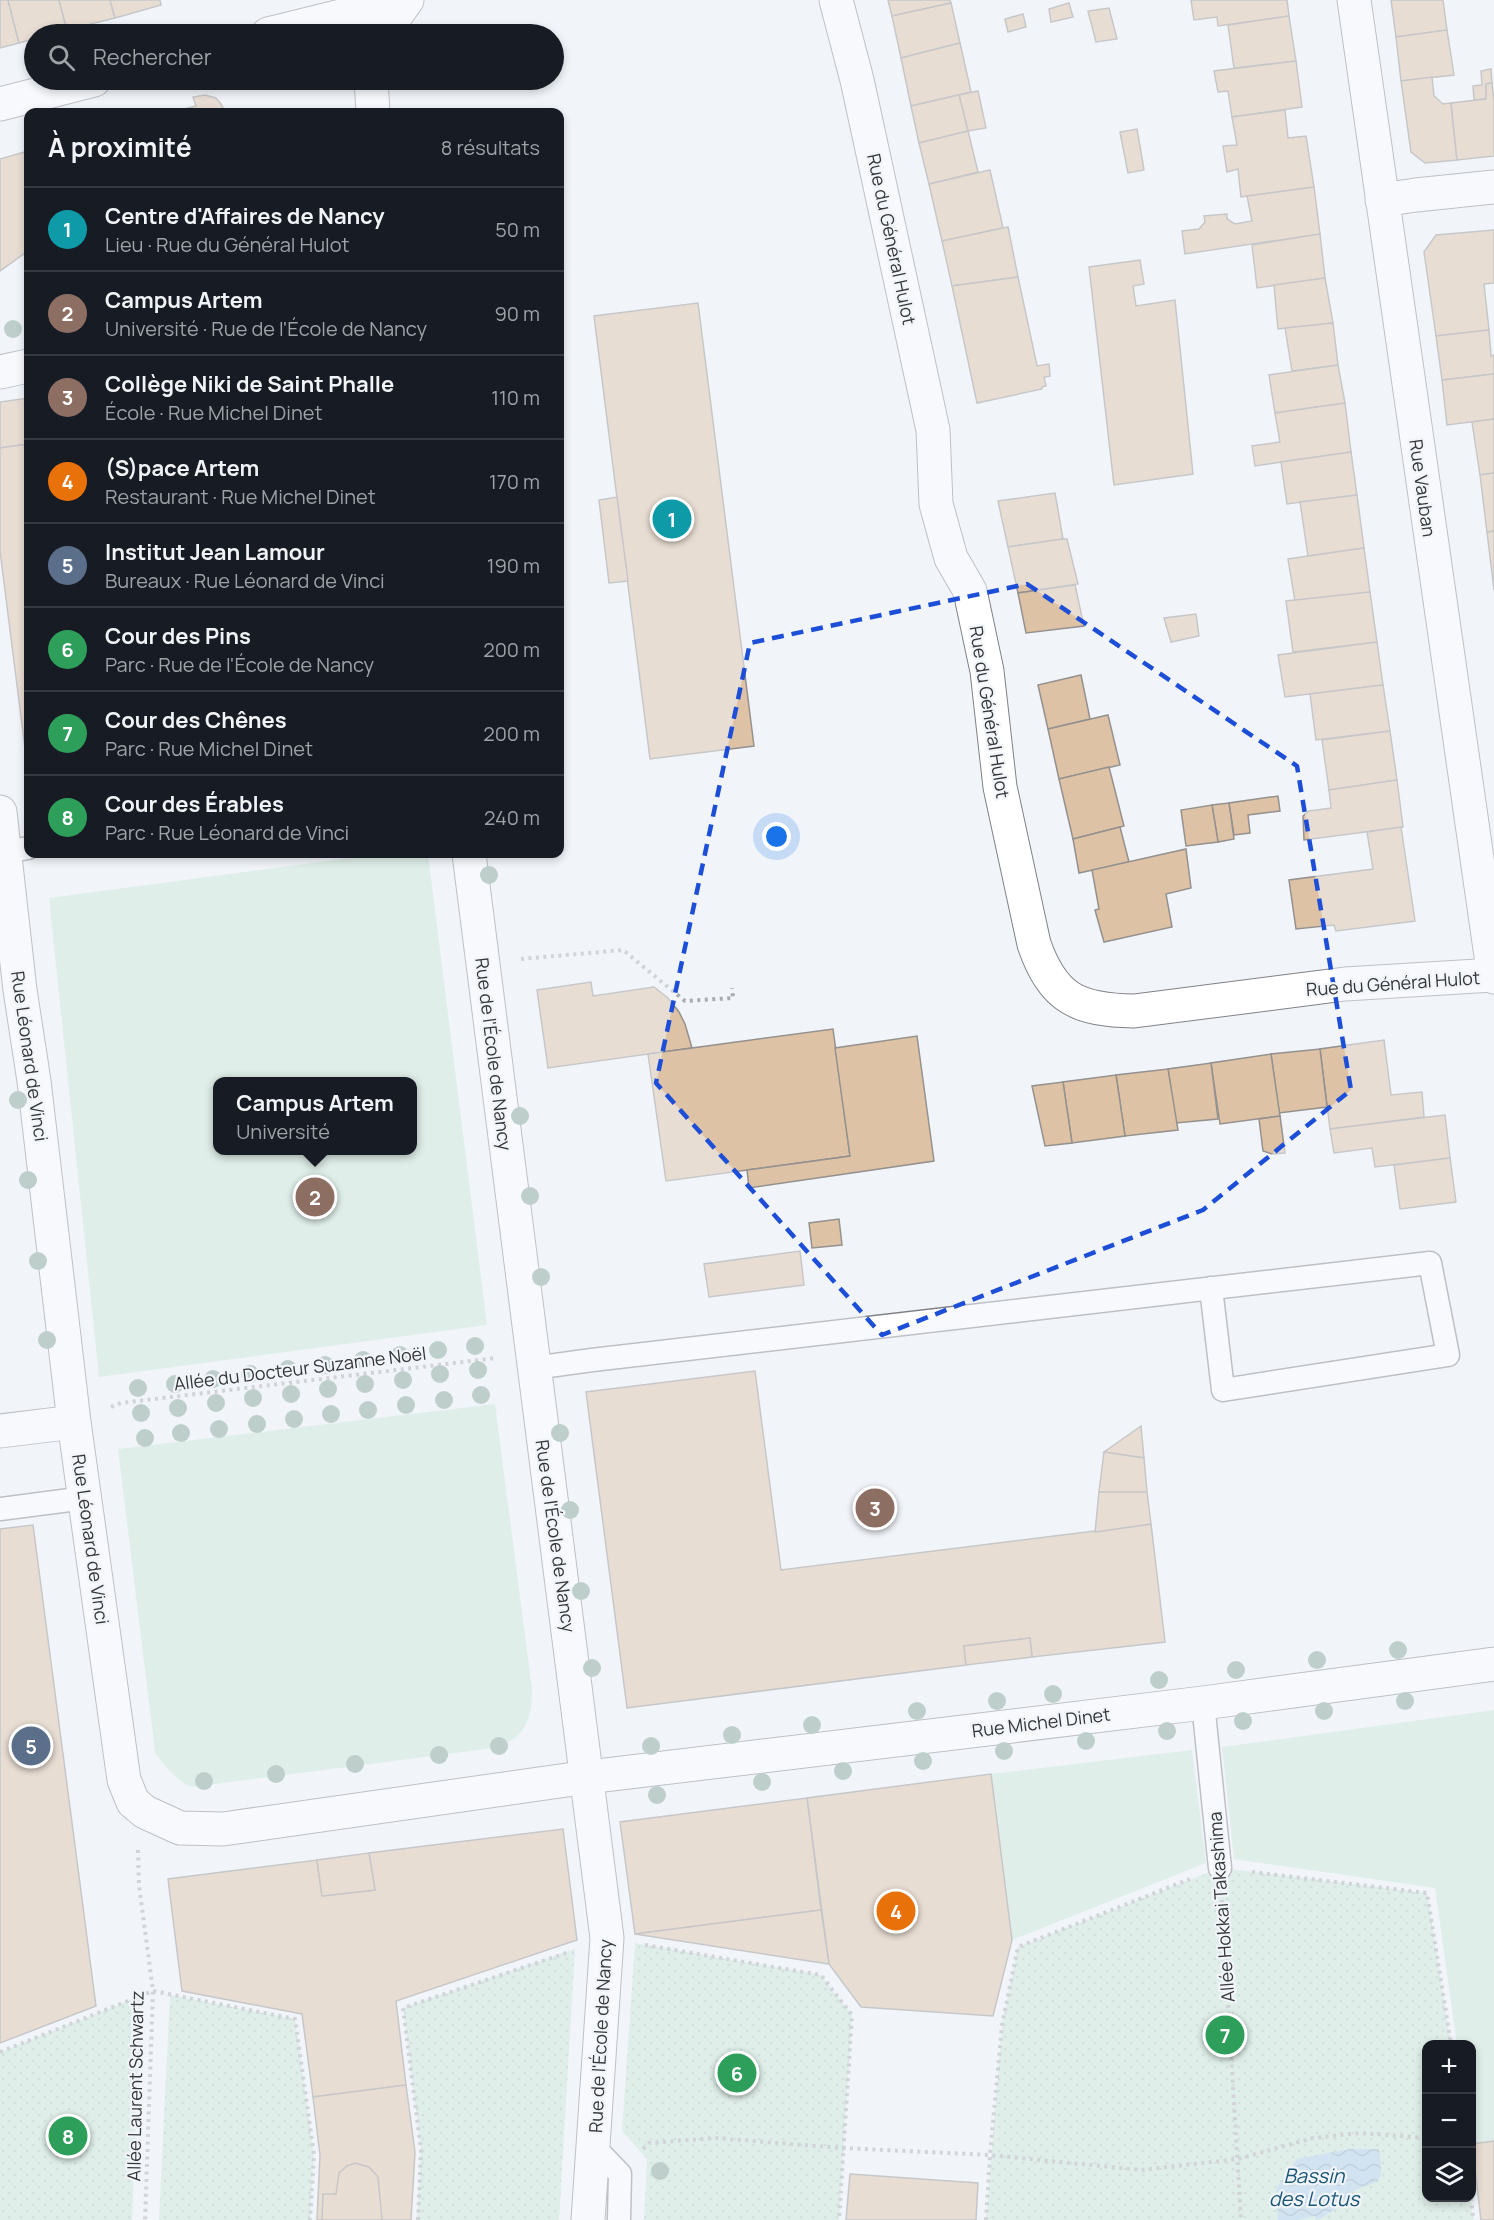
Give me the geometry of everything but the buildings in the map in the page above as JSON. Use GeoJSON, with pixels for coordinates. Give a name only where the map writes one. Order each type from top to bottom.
{"type":"FeatureCollection","features":[{"type":"Feature","properties":{"kind":"street"},"geometry":{"type":"LineString","coordinates":[[307,24],[407,0]]}},
{"type":"Feature","properties":{"kind":"street"},"geometry":{"type":"LineString","coordinates":[[390,24],[407,0]]}},
{"type":"Feature","properties":{"kind":"street","name":"Rue du Général Hulot"},"geometry":{"type":"LineString","coordinates":[[836,0],[857,80],[933,430],[936,504],[951,558],[970,591],[987,670],[1000,787],[1034,944],[1042,966],[1051,980],[1061,991],[1081,1004],[1109,1011],[1134,1011],[1345,984],[1494,976]]}},
{"type":"Feature","properties":{"kind":"street","name":"Rue Vauban"},"geometry":{"type":"LineString","coordinates":[[1354,0],[1494,976]]}},
{"type":"Feature","properties":{"kind":"street"},"geometry":{"type":"LineString","coordinates":[[0,104],[55,90]]}},
{"type":"Feature","properties":{"kind":"street"},"geometry":{"type":"LineString","coordinates":[[372,90],[373,108]]}},
{"type":"Feature","properties":{"kind":"street"},"geometry":{"type":"LineString","coordinates":[[1382,200],[1494,187]]}},
{"type":"Feature","properties":{"kind":"street"},"geometry":{"type":"LineString","coordinates":[[0,372],[24,367]]}},
{"type":"Feature","properties":{"kind":"street","name":"Rue Léonard de Vinci"},"geometry":{"type":"LineString","coordinates":[[0,812],[17,850],[10,990],[34,1081],[74,1422],[124,1780],[133,1802],[145,1812],[180,1828],[223,1829],[588,1778]]}},
{"type":"Feature","properties":{"kind":"street","name":"Rue de l'École de Nancy"},"geometry":{"type":"LineString","coordinates":[[469,858],[607,1938],[588,2220]]}},
{"type":"Feature","properties":{"kind":"street"},"geometry":{"type":"LineString","coordinates":[[0,1431],[74,1422]]}},
{"type":"Feature","properties":{"kind":"street","name":"Rue Michel Dinet"},"geometry":{"type":"LineString","coordinates":[[588,1778],[1203,1703],[1494,1664]]}},
{"type":"Feature","properties":{"kind":"lane"},"geometry":{"type":"LineString","coordinates":[[533,1361],[1430,1263],[1448,1355],[1224,1390],[1211,1288]]}},
{"type":"Feature","properties":{"kind":"lane"},"geometry":{"type":"LineString","coordinates":[[0,1509],[85,1498]]}},
{"type":"Feature","properties":{"kind":"lane","name":"Allée Hokkai Takashima"},"geometry":{"type":"LineString","coordinates":[[1203,1703],[1220,1868]]}},
{"type":"Feature","properties":{"kind":"lane"},"geometry":{"type":"LineString","coordinates":[[594,2147],[620,2174],[619,2220]]}},
{"type":"Feature","properties":{"kind":"path"},"geometry":{"type":"LineString","coordinates":[[482,959],[532,959],[623,950],[685,1001],[733,998],[732,988]]}},
{"type":"Feature","properties":{"kind":"path","name":"Allée du Docteur Suzanne Noël"},"geometry":{"type":"LineString","coordinates":[[74,1422],[121,1403],[533,1361]]}},
{"type":"Feature","properties":{"kind":"path","name":"Allée Laurent Schwartz"},"geometry":{"type":"LineString","coordinates":[[145,1812],[138,1830],[139,1885],[153,1991],[146,2220]]}},
{"type":"Feature","properties":{"kind":"path"},"geometry":{"type":"LineString","coordinates":[[986,2220],[1002,2025],[1018,1947],[1220,1868],[1427,1893],[1450,2040]]}},
{"type":"Feature","properties":{"kind":"path","name":"Allée Hokkai Takashima"},"geometry":{"type":"LineString","coordinates":[[1220,1868],[1241,2220]]}},
{"type":"Feature","properties":{"kind":"path"},"geometry":{"type":"LineString","coordinates":[[418,2220],[421,2150],[403,2008],[607,1938],[821,1975],[852,2015],[839,2220]]}},
{"type":"Feature","properties":{"kind":"path"},"geometry":{"type":"LineString","coordinates":[[0,2052],[153,1991],[295,2019],[314,2156],[310,2220]]}},
{"type":"Feature","properties":{"kind":"path"},"geometry":{"type":"LineString","coordinates":[[641,2151],[649,2143],[715,2138],[842,2148],[990,2155],[1141,2170],[1238,2159],[1313,2138],[1360,2133],[1422,2138]]}},
{"type":"Feature","properties":{"kind":"path"},"geometry":{"type":"LineString","coordinates":[[1471,2202],[1473,2220]]}},
{"type":"Feature","properties":{"kind":"highlighted area"},"geometry":{"type":"Polygon","coordinates":[[[1027,584],[1297,766],[1351,1090],[1203,1210],[882,1335],[656,1083],[750,643],[1027,584]]]}},
{"type":"Feature","properties":{"kind":"green space"},"geometry":{"type":"Polygon","coordinates":[[[350,858],[429,858],[487,1325],[99,1377],[49,898],[350,858]]]}},
{"type":"Feature","properties":{"kind":"green space"},"geometry":{"type":"Polygon","coordinates":[[[495,1404],[532,1689],[528,1719],[520,1733],[505,1744],[494,1748],[192,1787],[175,1777],[155,1752],[118,1449],[495,1404]]]}},
{"type":"Feature","properties":{"kind":"green space"},"geometry":{"type":"Polygon","coordinates":[[[1494,1710],[1494,2141],[1476,2143],[1476,2040],[1456,2040],[1435,1888],[1234,1859],[1222,1747],[1494,1710]]]}},
{"type":"Feature","properties":{"kind":"green space"},"geometry":{"type":"Polygon","coordinates":[[[1192,1750],[1206,1863],[1012,1940],[991,1774],[1192,1750]]]}},
{"type":"Feature","properties":{"kind":"green space"},"geometry":{"type":"Polygon","coordinates":[[[1220,1868],[1427,1893],[1450,2040],[1422,2040],[1422,2202],[1471,2202],[1473,2220],[986,2220],[1002,2025],[1018,1947],[1220,1868]]]}},
{"type":"Feature","properties":{"kind":"green space"},"geometry":{"type":"Polygon","coordinates":[[[635,1943],[821,1975],[852,2015],[839,2220],[644,2220],[647,2159],[622,2131],[635,1943]]]}},
{"type":"Feature","properties":{"kind":"green space"},"geometry":{"type":"Polygon","coordinates":[[[575,1949],[559,2220],[417,2220],[421,2150],[403,2008],[575,1949]]]}},
{"type":"Feature","properties":{"kind":"green space"},"geometry":{"type":"Polygon","coordinates":[[[170,1995],[295,2019],[314,2155],[310,2220],[159,2220],[170,1995]]]}},
{"type":"Feature","properties":{"kind":"green space"},"geometry":{"type":"Polygon","coordinates":[[[141,1996],[132,2220],[0,2220],[0,2052],[141,1996]]]}},
{"type":"Feature","properties":{"kind":"water","name":"Bassin des Lotus"},"geometry":{"type":"Polygon","coordinates":[[[1349,2149],[1379,2149],[1381,2173],[1376,2182],[1346,2196],[1345,2203],[1318,2220],[1314,2216],[1298,2220],[1278,2220],[1276,2189],[1297,2159],[1349,2149]]]}},
{"type":"Feature","properties":{"kind":"place","name":"Centre d'Affaires de Nancy"},"geometry":{"type":"Point","coordinates":[672,519]}},
{"type":"Feature","properties":{"kind":"place","name":"Campus Artem"},"geometry":{"type":"Point","coordinates":[315,1197]}},
{"type":"Feature","properties":{"kind":"place","name":"Collège Niki de Saint Phalle"},"geometry":{"type":"Point","coordinates":[875,1508]}},
{"type":"Feature","properties":{"kind":"place","name":"Institut Jean Lamour"},"geometry":{"type":"Point","coordinates":[31,1746]}},
{"type":"Feature","properties":{"kind":"place","name":"(S)pace Artem"},"geometry":{"type":"Point","coordinates":[896,1911]}},
{"type":"Feature","properties":{"kind":"place","name":"Cour des Chênes"},"geometry":{"type":"Point","coordinates":[1225,2035]}},
{"type":"Feature","properties":{"kind":"place","name":"Cour des Pins"},"geometry":{"type":"Point","coordinates":[737,2073]}},
{"type":"Feature","properties":{"kind":"place","name":"Cour des Érables"},"geometry":{"type":"Point","coordinates":[68,2136]}}]}
